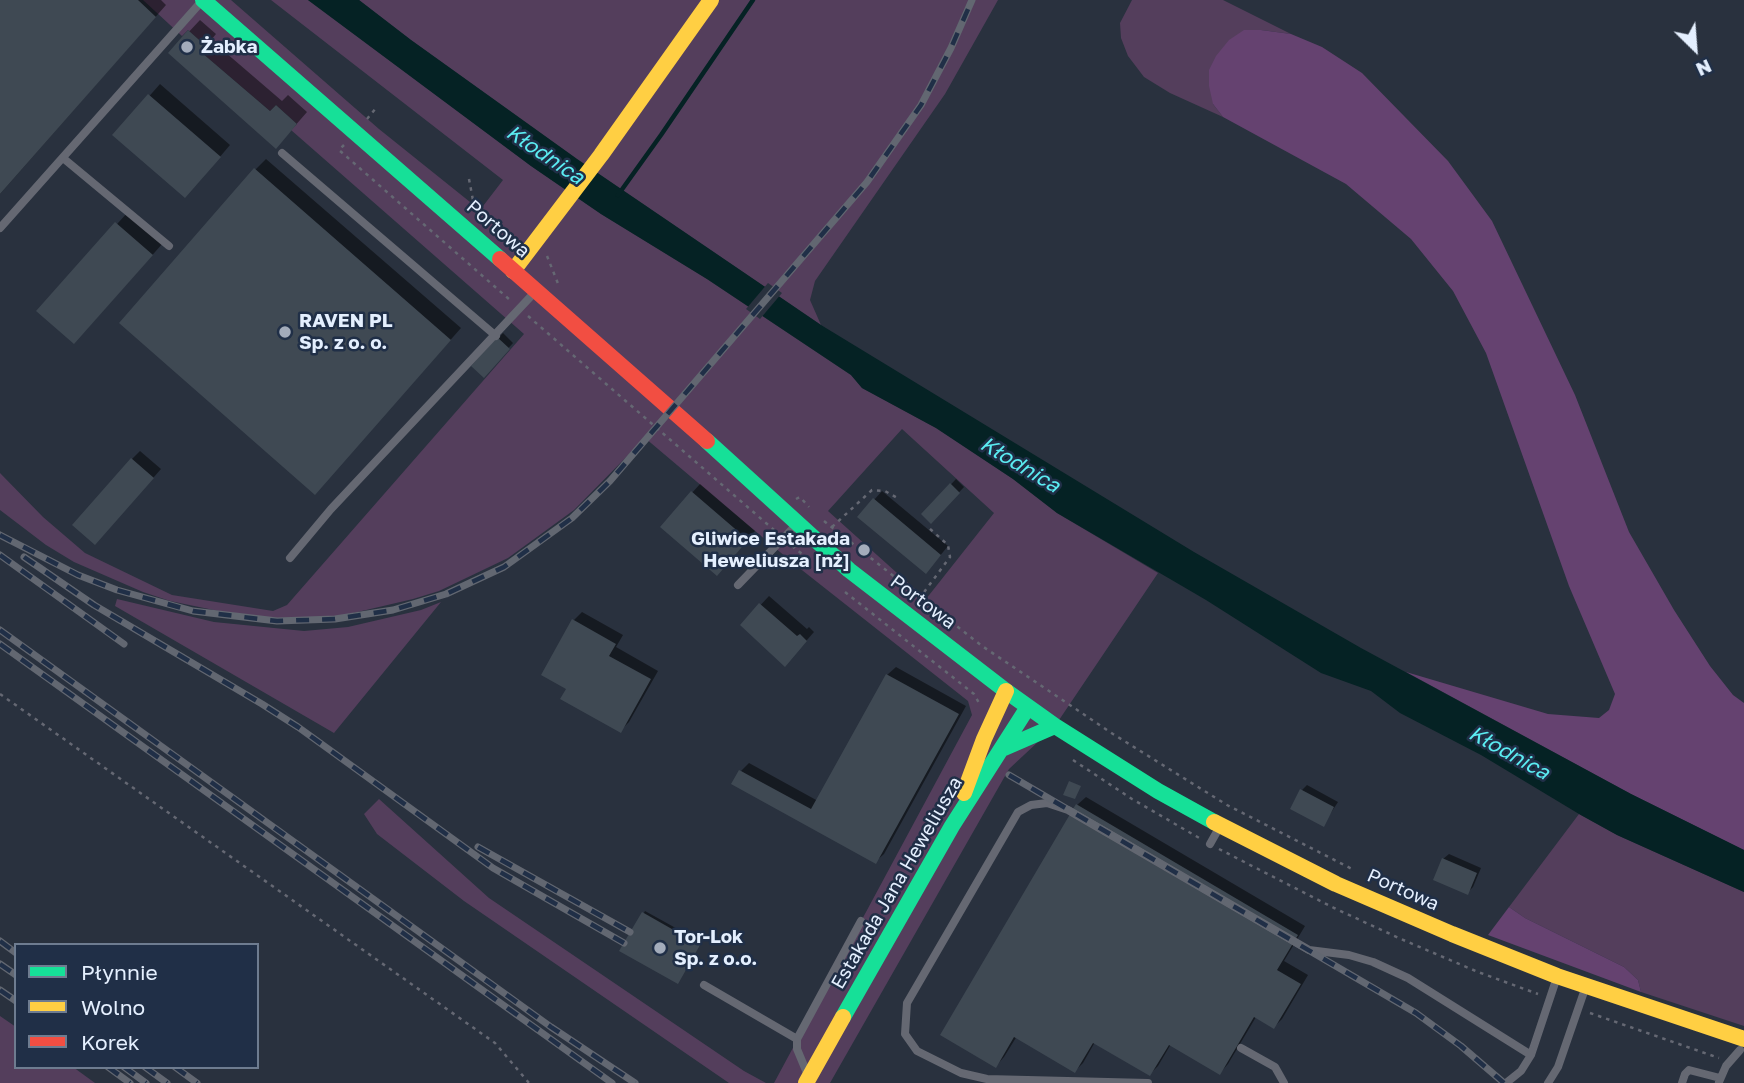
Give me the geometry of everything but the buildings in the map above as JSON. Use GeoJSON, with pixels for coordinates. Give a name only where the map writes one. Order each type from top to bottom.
{"type":"FeatureCollection","features":[{"type":"Feature","properties":{"kind":"street","name":"Portowa"},"geometry":{"type":"LineString","coordinates":[[203,0],[818,542],[906,615],[1055,726],[1120,768],[1220,826],[1336,884],[1557,976],[1743,1046]]}},
{"type":"Feature","properties":{"kind":"street"},"geometry":{"type":"LineString","coordinates":[[513,271],[601,155],[711,0]]}},
{"type":"Feature","properties":{"kind":"street"},"geometry":{"type":"LineString","coordinates":[[952,826],[984,739],[1006,691]]}},
{"type":"Feature","properties":{"kind":"street","name":"Estakada Jana Heweliusza"},"geometry":{"type":"LineString","coordinates":[[806,1083],[952,826],[1028,707]]}},
{"type":"Feature","properties":{"kind":"street"},"geometry":{"type":"LineString","coordinates":[[1002,749],[1055,726]]}},
{"type":"Feature","properties":{"kind":"lane"},"geometry":{"type":"LineString","coordinates":[[0,228],[203,0]]}},
{"type":"Feature","properties":{"kind":"lane"},"geometry":{"type":"LineString","coordinates":[[282,153],[496,336]]}},
{"type":"Feature","properties":{"kind":"lane"},"geometry":{"type":"LineString","coordinates":[[63,158],[169,246]]}},
{"type":"Feature","properties":{"kind":"lane"},"geometry":{"type":"LineString","coordinates":[[290,558],[331,509],[536,291]]}},
{"type":"Feature","properties":{"kind":"lane"},"geometry":{"type":"LineString","coordinates":[[738,585],[798,523]]}},
{"type":"Feature","properties":{"kind":"lane"},"geometry":{"type":"LineString","coordinates":[[1148,1083],[987,1079],[961,1073],[917,1051],[905,1034],[906,1003],[1018,812],[1031,805],[1047,803],[1068,810],[1310,950],[1373,961],[1408,978],[1531,1055]]}},
{"type":"Feature","properties":{"kind":"lane"},"geometry":{"type":"LineString","coordinates":[[1210,844],[1220,826]]}},
{"type":"Feature","properties":{"kind":"lane"},"geometry":{"type":"LineString","coordinates":[[816,1083],[807,1073],[797,1049],[797,1039],[861,920]]}},
{"type":"Feature","properties":{"kind":"lane"},"geometry":{"type":"LineString","coordinates":[[1506,1083],[1521,1071],[1531,1055],[1557,976]]}},
{"type":"Feature","properties":{"kind":"lane"},"geometry":{"type":"LineString","coordinates":[[704,985],[797,1039]]}},
{"type":"Feature","properties":{"kind":"lane"},"geometry":{"type":"LineString","coordinates":[[1548,1083],[1558,1067],[1586,986]]}},
{"type":"Feature","properties":{"kind":"lane"},"geometry":{"type":"LineString","coordinates":[[1682,1083],[1685,1074],[1691,1070],[1719,1081],[1726,1066],[1743,1046]]}},
{"type":"Feature","properties":{"kind":"lane"},"geometry":{"type":"LineString","coordinates":[[1241,1048],[1275,1068],[1284,1083]]}},
{"type":"Feature","properties":{"kind":"path"},"geometry":{"type":"LineString","coordinates":[[339,150],[812,563]]}},
{"type":"Feature","properties":{"kind":"path"},"geometry":{"type":"LineString","coordinates":[[469,179],[477,218]]}},
{"type":"Feature","properties":{"kind":"path"},"geometry":{"type":"LineString","coordinates":[[545,251],[560,288]]}},
{"type":"Feature","properties":{"kind":"path"},"geometry":{"type":"LineString","coordinates":[[818,542],[872,490],[885,491],[899,499]]}},
{"type":"Feature","properties":{"kind":"path"},"geometry":{"type":"LineString","coordinates":[[781,508],[800,497],[814,512]]}},
{"type":"Feature","properties":{"kind":"path"},"geometry":{"type":"LineString","coordinates":[[823,519],[982,646],[1112,734],[1227,805],[1352,869]]}},
{"type":"Feature","properties":{"kind":"path"},"geometry":{"type":"LineString","coordinates":[[906,615],[945,567],[951,552],[948,545],[929,528]]}},
{"type":"Feature","properties":{"kind":"path"},"geometry":{"type":"LineString","coordinates":[[842,589],[974,694],[980,711]]}},
{"type":"Feature","properties":{"kind":"path"},"geometry":{"type":"LineString","coordinates":[[0,694],[495,1043],[529,1083]]}},
{"type":"Feature","properties":{"kind":"path"},"geometry":{"type":"LineString","coordinates":[[1578,1008],[1721,1058]]}},
{"type":"Feature","properties":{"kind":"shaded area"},"geometry":{"type":"Polygon","coordinates":[[[143,0],[231,0],[379,129],[480,210],[503,180],[271,0],[308,0],[531,166],[601,214],[707,279],[851,375],[862,388],[936,428],[1013,479],[1057,513],[1158,573],[1055,726],[1009,769],[830,1083],[774,1083],[972,715],[968,701],[793,563],[645,438],[574,510],[508,558],[439,591],[332,618],[289,619],[238,615],[170,601],[74,562],[46,545],[0,510],[0,473],[43,517],[85,553],[172,595],[273,611],[287,605],[524,334],[291,130],[297,124],[276,105],[270,111],[201,52],[206,46],[188,30],[182,36],[143,0]],[[902,429],[828,511],[926,599],[994,513],[902,429]]]}},
{"type":"Feature","properties":{"kind":"shaded area"},"geometry":{"type":"Polygon","coordinates":[[[359,0],[998,0],[945,94],[815,281],[810,300],[821,325],[577,159],[359,0]]]}},
{"type":"Feature","properties":{"kind":"shaded area"},"geometry":{"type":"Polygon","coordinates":[[[1132,0],[1223,0],[1291,34],[1261,30],[1213,104],[1223,117],[1170,93],[1144,77],[1128,56],[1121,38],[1120,23],[1132,0]]]}},
{"type":"Feature","properties":{"kind":"shaded area"},"geometry":{"type":"Polygon","coordinates":[[[1244,30],[1291,34],[1322,47],[1362,73],[1448,161],[1492,221],[1575,395],[1629,532],[1710,666],[1733,695],[1744,703],[1744,850],[1631,794],[1406,672],[1548,714],[1599,718],[1609,710],[1615,694],[1569,586],[1486,353],[1453,291],[1411,239],[1346,184],[1223,117],[1213,104],[1209,70],[1229,40],[1244,30]]]}},
{"type":"Feature","properties":{"kind":"shaded area"},"geometry":{"type":"Polygon","coordinates":[[[117,599],[214,622],[304,631],[348,627],[421,610],[441,602],[334,733],[115,606],[117,599]]]}},
{"type":"Feature","properties":{"kind":"shaded area"},"geometry":{"type":"Polygon","coordinates":[[[379,799],[489,898],[744,1071],[766,1083],[729,1083],[464,901],[377,834],[364,814],[379,799]]]}},
{"type":"Feature","properties":{"kind":"shaded area"},"geometry":{"type":"Polygon","coordinates":[[[1579,814],[1617,835],[1744,892],[1744,1026],[1641,992],[1638,980],[1624,967],[1525,918],[1509,907],[1579,814]]]}},
{"type":"Feature","properties":{"kind":"shaded area"},"geometry":{"type":"Polygon","coordinates":[[[1509,907],[1525,918],[1624,967],[1638,980],[1641,992],[1488,935],[1509,907]]]}},
{"type":"Feature","properties":{"kind":"shaded area"},"geometry":{"type":"Polygon","coordinates":[[[0,1016],[14,1026],[14,1069],[76,1069],[95,1083],[0,1083],[0,1016]]]}},
{"type":"Feature","properties":{"kind":"water","name":"Kłodnica"},"geometry":{"type":"Polygon","coordinates":[[[308,0],[359,0],[577,159],[821,325],[1194,552],[1361,648],[1631,794],[1744,850],[1744,892],[1617,835],[1481,755],[1400,713],[1371,691],[1321,673],[1206,600],[1057,513],[1013,479],[936,428],[862,388],[851,375],[707,279],[601,214],[531,166],[308,0]]]}},
{"type":"Feature","properties":{"kind":"pier"},"geometry":{"type":"Polygon","coordinates":[[[768,283],[782,293],[760,319],[746,309],[768,283]]]}},
{"type":"Feature","properties":{"kind":"waterway"},"geometry":{"type":"LineString","coordinates":[[618,195],[753,0]]}},
{"type":"Feature","properties":{"kind":"railway"},"geometry":{"type":"LineString","coordinates":[[0,535],[78,575],[117,590],[193,611],[277,621],[335,619],[393,610],[446,594],[504,567],[572,518],[610,481],[867,182],[921,105],[972,0]]}},
{"type":"Feature","properties":{"kind":"railway"},"geometry":{"type":"LineString","coordinates":[[0,555],[124,644]]}},
{"type":"Feature","properties":{"kind":"railway"},"geometry":{"type":"LineString","coordinates":[[24,557],[94,605],[298,727],[493,868],[624,943]]}},
{"type":"Feature","properties":{"kind":"railway"},"geometry":{"type":"LineString","coordinates":[[0,630],[551,1027],[635,1083]]}},
{"type":"Feature","properties":{"kind":"railway"},"geometry":{"type":"LineString","coordinates":[[0,644],[612,1083]]}},
{"type":"Feature","properties":{"kind":"railway"},"geometry":{"type":"LineString","coordinates":[[1009,775],[1416,1013],[1461,1046],[1504,1083]]}},
{"type":"Feature","properties":{"kind":"railway"},"geometry":{"type":"LineString","coordinates":[[478,847],[630,932]]}},
{"type":"Feature","properties":{"kind":"railway"},"geometry":{"type":"LineString","coordinates":[[0,941],[14,952]]}},
{"type":"Feature","properties":{"kind":"railway"},"geometry":{"type":"LineString","coordinates":[[0,964],[14,974]]}},
{"type":"Feature","properties":{"kind":"railway"},"geometry":{"type":"LineString","coordinates":[[0,990],[14,1000]]}},
{"type":"Feature","properties":{"kind":"railway"},"geometry":{"type":"LineString","coordinates":[[111,1069],[130,1083]]}},
{"type":"Feature","properties":{"kind":"railway"},"geometry":{"type":"LineString","coordinates":[[127,1069],[146,1083]]}},
{"type":"Feature","properties":{"kind":"railway"},"geometry":{"type":"LineString","coordinates":[[148,1069],[167,1083]]}},
{"type":"Feature","properties":{"kind":"railway"},"geometry":{"type":"LineString","coordinates":[[178,1069],[197,1083]]}},
{"type":"Feature","properties":{"kind":"traffic: fast"},"geometry":{"type":"LineString","coordinates":[[203,0],[500,259]]}},
{"type":"Feature","properties":{"kind":"traffic: fast"},"geometry":{"type":"LineString","coordinates":[[707,441],[849,570],[1006,691],[1055,726],[1158,791],[1214,822]]}},
{"type":"Feature","properties":{"kind":"traffic: fast"},"geometry":{"type":"LineString","coordinates":[[843,1017],[952,826],[1028,707]]}},
{"type":"Feature","properties":{"kind":"traffic: fast"},"geometry":{"type":"LineString","coordinates":[[1002,749],[1055,726]]}},
{"type":"Feature","properties":{"kind":"traffic: slow"},"geometry":{"type":"LineString","coordinates":[[513,271],[601,155],[711,0]]}},
{"type":"Feature","properties":{"kind":"traffic: slow"},"geometry":{"type":"LineString","coordinates":[[964,793],[1006,691]]}},
{"type":"Feature","properties":{"kind":"traffic: slow"},"geometry":{"type":"LineString","coordinates":[[1214,822],[1336,884],[1452,934],[1557,976],[1744,1039]]}},
{"type":"Feature","properties":{"kind":"traffic: slow"},"geometry":{"type":"LineString","coordinates":[[806,1083],[843,1017]]}},
{"type":"Feature","properties":{"kind":"traffic: jam"},"geometry":{"type":"LineString","coordinates":[[500,259],[707,441]]}},
{"type":"Feature","properties":{"kind":"place","name":"Żabka"},"geometry":{"type":"Point","coordinates":[187,47]}},
{"type":"Feature","properties":{"kind":"place","name":"RAVEN PL Sp. z o. o."},"geometry":{"type":"Point","coordinates":[285,332]}},
{"type":"Feature","properties":{"kind":"place","name":"Gliwice Estakada Heweliusza [nż]"},"geometry":{"type":"Point","coordinates":[864,550]}},
{"type":"Feature","properties":{"kind":"place","name":"Tor-Lok Sp. z o.o."},"geometry":{"type":"Point","coordinates":[660,948]}}]}
